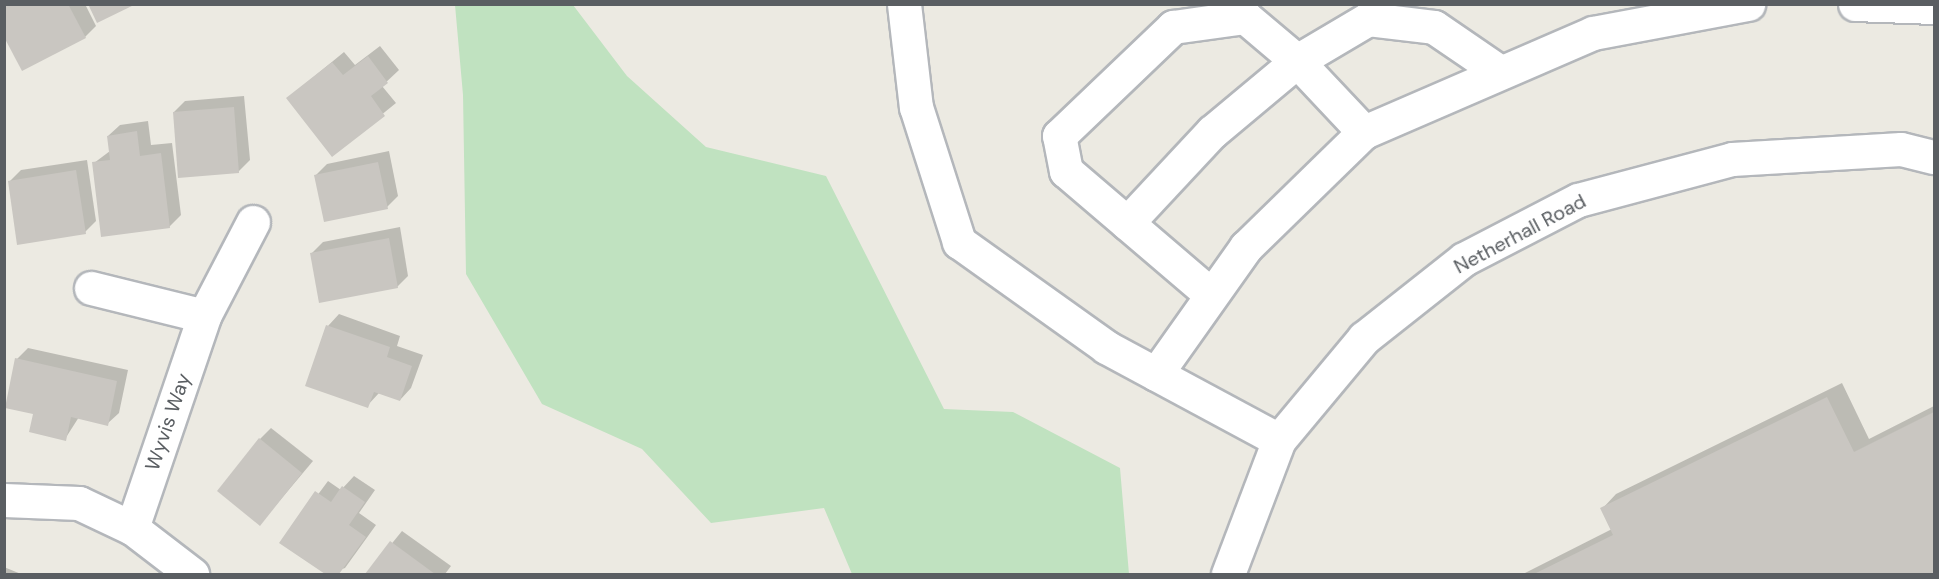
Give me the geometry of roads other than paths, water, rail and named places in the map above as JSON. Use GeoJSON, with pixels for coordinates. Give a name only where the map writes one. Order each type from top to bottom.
{"type":"FeatureCollection","features":[{"type":"Feature","properties":{"kind":"street"},"geometry":{"type":"LineString","coordinates":[[904,4],[916,106],[959,242],[1106,347],[1280,440]]}},
{"type":"Feature","properties":{"kind":"street"},"geometry":{"type":"LineString","coordinates":[[1156,374],[1209,293],[1246,247],[1364,132],[1497,70],[1593,33],[1748,4]]}},
{"type":"Feature","properties":{"kind":"street"},"geometry":{"type":"LineString","coordinates":[[1856,4],[1935,7]]}},
{"type":"Feature","properties":{"kind":"street"},"geometry":{"type":"LineString","coordinates":[[1209,293],[1066,171],[1059,136],[1173,27],[1245,17],[1297,61],[1364,132]]}},
{"type":"Feature","properties":{"kind":"street"},"geometry":{"type":"LineString","coordinates":[[1127,223],[1212,132],[1297,61],[1368,19],[1434,27],[1497,70]]}},
{"type":"Feature","properties":{"kind":"street","name":"Netherhall Road"},"geometry":{"type":"LineString","coordinates":[[1227,574],[1280,440],[1364,338],[1464,259],[1578,200],[1732,159],[1901,149],[1935,157]]}},
{"type":"Feature","properties":{"kind":"street","name":"Wyvis Way"},"geometry":{"type":"LineString","coordinates":[[132,528],[204,316],[253,222]]}},
{"type":"Feature","properties":{"kind":"street"},"geometry":{"type":"LineString","coordinates":[[91,288],[204,316]]}},
{"type":"Feature","properties":{"kind":"street"},"geometry":{"type":"LineString","coordinates":[[4,500],[80,503],[132,528],[192,574]]}}]}
